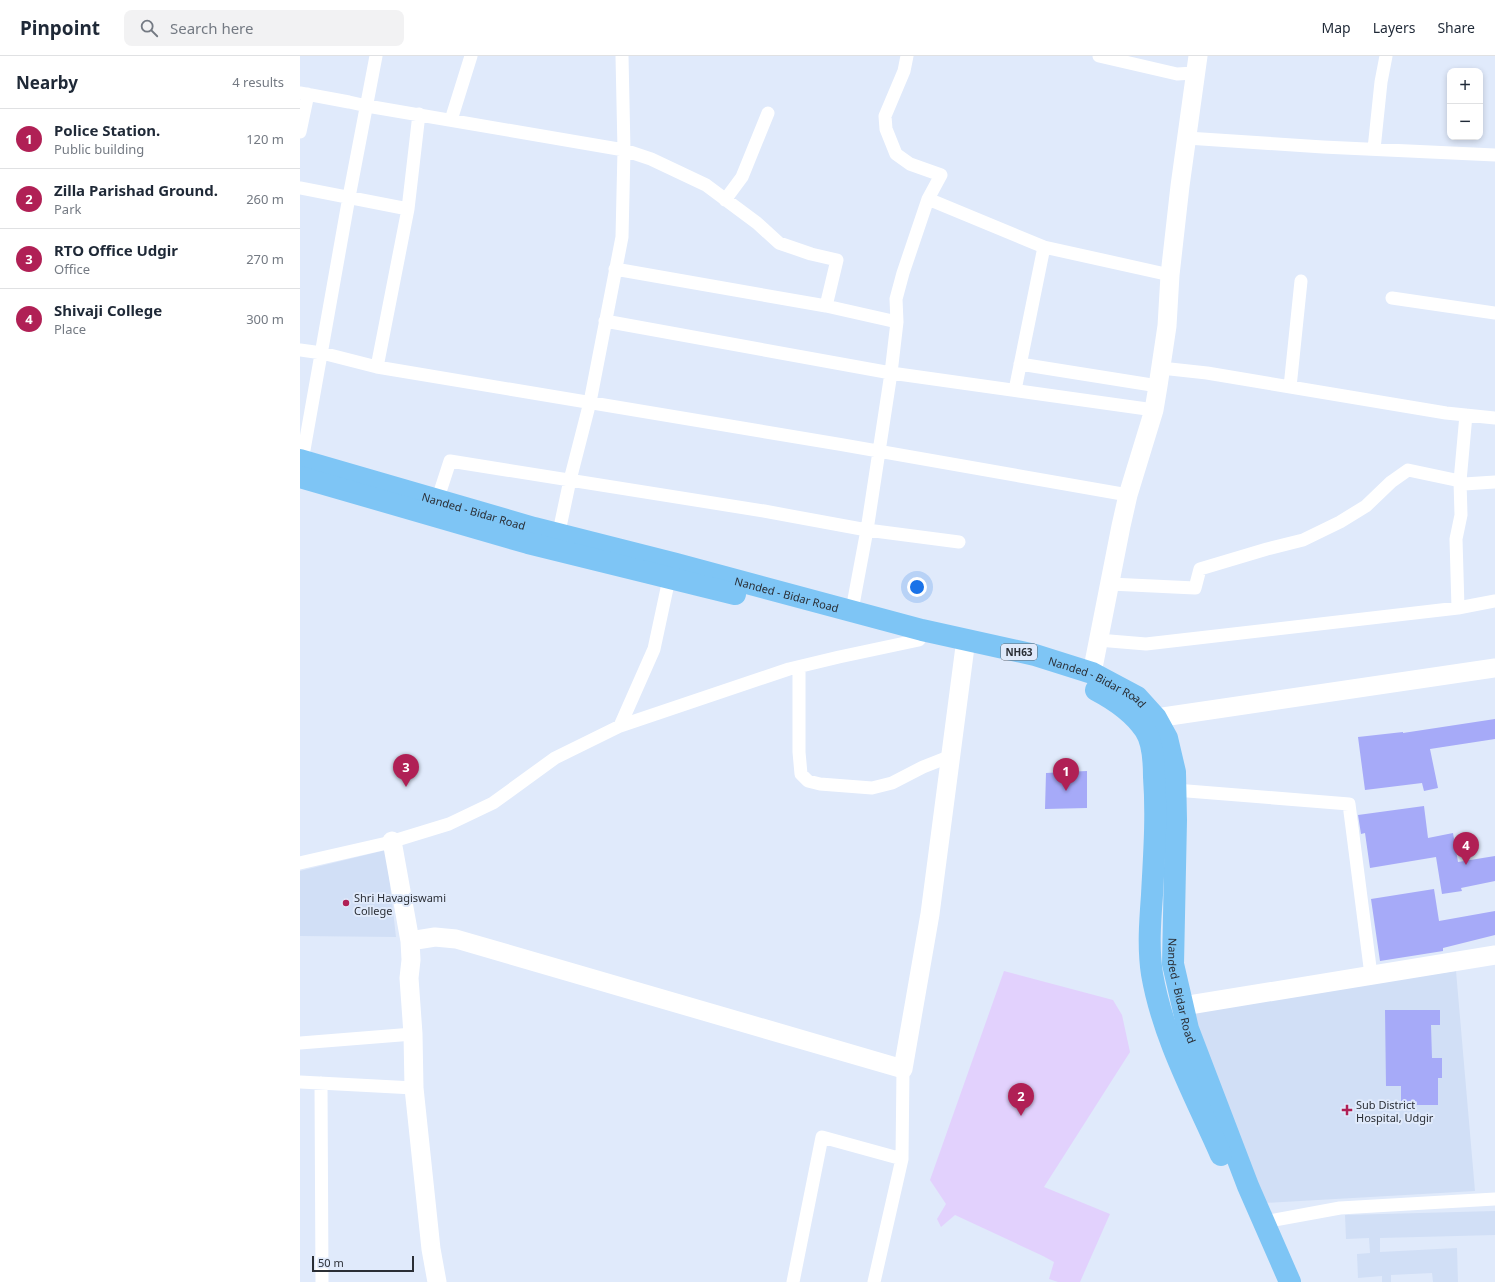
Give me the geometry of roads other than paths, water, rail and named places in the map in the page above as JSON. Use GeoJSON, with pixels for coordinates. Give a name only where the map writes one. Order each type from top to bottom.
{"type":"FeatureCollection","features":[{"type":"Feature","properties":{"kind":"highway","name":"Nanded - Bidar Road"},"geometry":{"type":"LineString","coordinates":[[301,466],[437,501],[557,543]]}},
{"type":"Feature","properties":{"kind":"highway","name":"Nanded - Bidar Road"},"geometry":{"type":"LineString","coordinates":[[301,466],[557,543],[673,572],[919,640],[1035,655],[1092,673],[1137,697],[1156,718],[1166,738],[1175,772],[1173,964],[1182,1006],[1191,1037],[1248,1186],[1290,1282]]}},
{"type":"Feature","properties":{"kind":"highway","name":"Nanded - Bidar Road"},"geometry":{"type":"LineString","coordinates":[[673,572],[852,610],[922,630],[1077,680],[1110,697],[1131,713],[1146,732],[1153,756],[1156,797],[1156,826],[1150,939],[1152,974],[1162,1017],[1171,1043],[1278,1282]]}},
{"type":"Feature","properties":{"kind":"main road"},"geometry":{"type":"LineString","coordinates":[[1092,673],[1128,495],[1154,410],[1160,377],[1167,326],[1170,275],[1180,186],[1197,64]]}},
{"type":"Feature","properties":{"kind":"main road"},"geometry":{"type":"LineString","coordinates":[[410,941],[435,937],[456,939],[903,1069],[930,914],[965,645]]}},
{"type":"Feature","properties":{"kind":"main road"},"geometry":{"type":"LineString","coordinates":[[1156,718],[1495,668]]}},
{"type":"Feature","properties":{"kind":"main road"},"geometry":{"type":"LineString","coordinates":[[392,841],[410,941],[411,960],[409,978],[413,1034],[414,1088],[431,1249],[437,1282]]}},
{"type":"Feature","properties":{"kind":"main road"},"geometry":{"type":"LineString","coordinates":[[1182,1006],[1495,955]]}},
{"type":"Feature","properties":{"kind":"street"},"geometry":{"type":"LineString","coordinates":[[301,466],[376,56]]}},
{"type":"Feature","properties":{"kind":"street"},"geometry":{"type":"LineString","coordinates":[[451,120],[471,56]]}},
{"type":"Feature","properties":{"kind":"street"},"geometry":{"type":"LineString","coordinates":[[557,543],[570,480],[590,402],[622,237],[624,150],[622,56]]}},
{"type":"Feature","properties":{"kind":"street"},"geometry":{"type":"LineString","coordinates":[[852,610],[867,530],[890,373],[897,322],[896,299],[903,273],[928,199],[941,175],[910,164],[896,154],[886,129],[885,116],[904,70],[907,56]]}},
{"type":"Feature","properties":{"kind":"street"},"geometry":{"type":"LineString","coordinates":[[1099,56],[1177,74],[1197,64]]}},
{"type":"Feature","properties":{"kind":"street"},"geometry":{"type":"LineString","coordinates":[[1374,149],[1381,82],[1386,56]]}},
{"type":"Feature","properties":{"kind":"street"},"geometry":{"type":"LineString","coordinates":[[300,132],[304,94],[624,150],[651,159],[706,185],[757,223],[779,242],[811,254],[837,260],[826,306]]}},
{"type":"Feature","properties":{"kind":"street"},"geometry":{"type":"LineString","coordinates":[[725,200],[742,177],[768,113]]}},
{"type":"Feature","properties":{"kind":"street"},"geometry":{"type":"LineString","coordinates":[[377,367],[408,208],[419,114]]}},
{"type":"Feature","properties":{"kind":"street"},"geometry":{"type":"LineString","coordinates":[[1187,138],[1495,155]]}},
{"type":"Feature","properties":{"kind":"street"},"geometry":{"type":"LineString","coordinates":[[300,188],[408,208]]}},
{"type":"Feature","properties":{"kind":"street"},"geometry":{"type":"LineString","coordinates":[[928,199],[1044,247],[1170,275]]}},
{"type":"Feature","properties":{"kind":"street"},"geometry":{"type":"LineString","coordinates":[[1015,390],[1044,247]]}},
{"type":"Feature","properties":{"kind":"street"},"geometry":{"type":"LineString","coordinates":[[615,269],[826,306],[897,322]]}},
{"type":"Feature","properties":{"kind":"street"},"geometry":{"type":"LineString","coordinates":[[1290,387],[1301,281]]}},
{"type":"Feature","properties":{"kind":"street"},"geometry":{"type":"LineString","coordinates":[[1392,298],[1495,313]]}},
{"type":"Feature","properties":{"kind":"street"},"geometry":{"type":"LineString","coordinates":[[605,321],[890,373],[1154,410]]}},
{"type":"Feature","properties":{"kind":"street"},"geometry":{"type":"LineString","coordinates":[[300,350],[322,353],[377,367],[780,435],[879,450],[1128,495]]}},
{"type":"Feature","properties":{"kind":"street"},"geometry":{"type":"LineString","coordinates":[[1020,364],[1160,377],[1207,373],[1446,413],[1495,418]]}},
{"type":"Feature","properties":{"kind":"street"},"geometry":{"type":"LineString","coordinates":[[1458,608],[1456,539],[1461,515],[1460,481],[1466,415]]}},
{"type":"Feature","properties":{"kind":"street"},"geometry":{"type":"LineString","coordinates":[[437,501],[450,461],[764,511],[867,530],[959,542]]}},
{"type":"Feature","properties":{"kind":"street"},"geometry":{"type":"LineString","coordinates":[[1110,584],[1195,588],[1200,569],[1309,537],[1340,522],[1366,506],[1391,482],[1408,470],[1460,481],[1464,484],[1495,482]]}},
{"type":"Feature","properties":{"kind":"street"},"geometry":{"type":"LineString","coordinates":[[620,726],[654,648],[673,572]]}},
{"type":"Feature","properties":{"kind":"street"},"geometry":{"type":"LineString","coordinates":[[1098,640],[1146,644],[1458,608],[1495,601]]}},
{"type":"Feature","properties":{"kind":"street"},"geometry":{"type":"LineString","coordinates":[[300,863],[392,841],[449,824],[493,803],[555,758],[620,726],[799,667],[919,640]]}},
{"type":"Feature","properties":{"kind":"street"},"geometry":{"type":"LineString","coordinates":[[799,667],[801,774],[808,781],[820,784],[872,788],[892,783],[923,767],[951,756]]}},
{"type":"Feature","properties":{"kind":"street"},"geometry":{"type":"LineString","coordinates":[[1175,790],[1349,804],[1371,975]]}},
{"type":"Feature","properties":{"kind":"street"},"geometry":{"type":"LineString","coordinates":[[300,1043],[413,1034]]}},
{"type":"Feature","properties":{"kind":"street"},"geometry":{"type":"LineString","coordinates":[[874,1282],[902,1159],[903,1069]]}},
{"type":"Feature","properties":{"kind":"street"},"geometry":{"type":"LineString","coordinates":[[300,1082],[414,1088]]}},
{"type":"Feature","properties":{"kind":"street"},"geometry":{"type":"LineString","coordinates":[[320,1083],[322,1282]]}},
{"type":"Feature","properties":{"kind":"street"},"geometry":{"type":"LineString","coordinates":[[793,1282],[822,1137],[902,1159]]}},
{"type":"Feature","properties":{"kind":"street"},"geometry":{"type":"LineString","coordinates":[[1264,1222],[1340,1208],[1495,1199]]}},
{"type":"Feature","properties":{"kind":"place","name":"RTO Office Udgir"},"geometry":{"type":"Point","coordinates":[406,787]}},
{"type":"Feature","properties":{"kind":"place","name":"Police Station."},"geometry":{"type":"Point","coordinates":[1066,791]}},
{"type":"Feature","properties":{"kind":"place","name":"Shivaji College"},"geometry":{"type":"Point","coordinates":[1466,865]}},
{"type":"Feature","properties":{"kind":"place","name":"Shri Havagiswami College"},"geometry":{"type":"Point","coordinates":[346,903]}},
{"type":"Feature","properties":{"kind":"place","name":"Sub District Hospital, Udgir"},"geometry":{"type":"Point","coordinates":[1347,1110]}},
{"type":"Feature","properties":{"kind":"place","name":"Zilla Parishad Ground."},"geometry":{"type":"Point","coordinates":[1021,1116]}}]}
